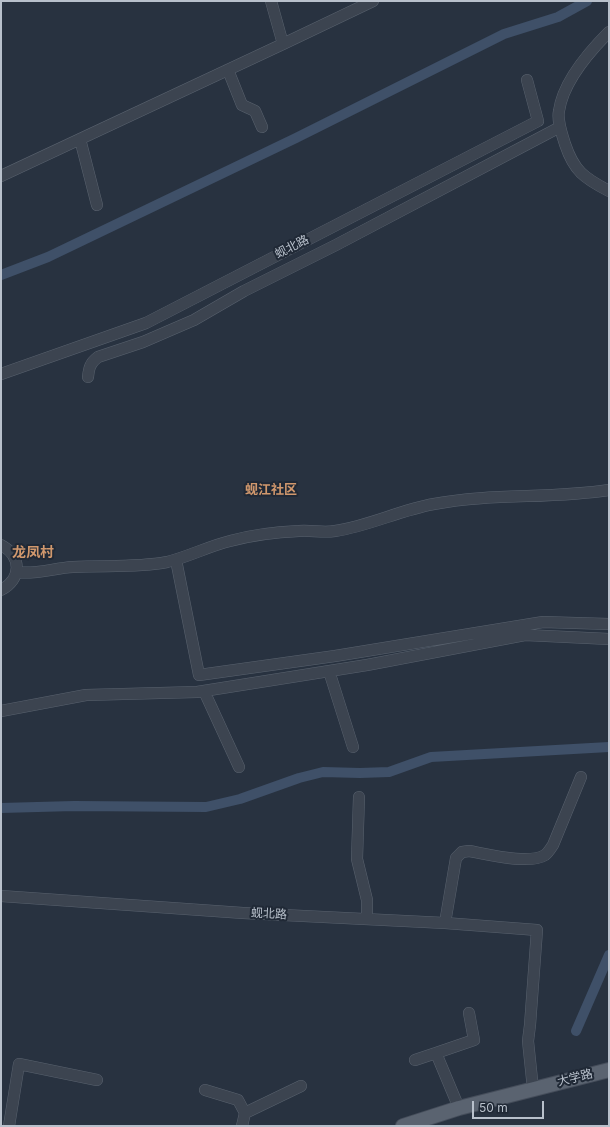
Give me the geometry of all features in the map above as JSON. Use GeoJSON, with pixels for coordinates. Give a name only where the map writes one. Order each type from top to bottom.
{"type":"FeatureCollection","features":[{"type":"Feature","properties":{"kind":"main road","name":"大学路"},"geometry":{"type":"LineString","coordinates":[[403,1126],[459,1108],[609,1070]]}},
{"type":"Feature","properties":{"kind":"street"},"geometry":{"type":"LineString","coordinates":[[271,1],[283,44]]}},
{"type":"Feature","properties":{"kind":"street"},"geometry":{"type":"LineString","coordinates":[[1,176],[373,1]]}},
{"type":"Feature","properties":{"kind":"street"},"geometry":{"type":"LineString","coordinates":[[609,32],[590,52],[572,78],[562,97],[558,112],[560,127],[569,154],[578,170],[591,182],[609,191]]}},
{"type":"Feature","properties":{"kind":"street"},"geometry":{"type":"LineString","coordinates":[[228,70],[242,105],[255,111],[262,127]]}},
{"type":"Feature","properties":{"kind":"street","name":"蚬北路"},"geometry":{"type":"LineString","coordinates":[[1,374],[146,322],[538,120],[527,80]]}},
{"type":"Feature","properties":{"kind":"street"},"geometry":{"type":"LineString","coordinates":[[88,377],[88,370],[92,362],[98,357],[143,342],[194,320],[244,291],[336,245],[560,127]]}},
{"type":"Feature","properties":{"kind":"street"},"geometry":{"type":"LineString","coordinates":[[80,139],[97,205]]}},
{"type":"Feature","properties":{"kind":"street"},"geometry":{"type":"LineString","coordinates":[[16,572],[25,574],[72,567],[142,565],[176,560],[230,541],[278,532],[321,532],[344,530],[415,508],[435,504],[477,498],[609,490]]}},
{"type":"Feature","properties":{"kind":"street"},"geometry":{"type":"LineString","coordinates":[[1,545],[10,550],[16,559],[17,569],[15,578],[9,586],[1,590]]}},
{"type":"Feature","properties":{"kind":"street"},"geometry":{"type":"LineString","coordinates":[[176,560],[199,675],[335,656],[543,622],[609,624]]}},
{"type":"Feature","properties":{"kind":"street"},"geometry":{"type":"LineString","coordinates":[[1,711],[86,695],[204,691],[329,671],[526,635],[609,639]]}},
{"type":"Feature","properties":{"kind":"street"},"geometry":{"type":"LineString","coordinates":[[329,671],[353,747]]}},
{"type":"Feature","properties":{"kind":"street"},"geometry":{"type":"LineString","coordinates":[[204,691],[239,767]]}},
{"type":"Feature","properties":{"kind":"street"},"geometry":{"type":"LineString","coordinates":[[445,924],[456,858],[462,852],[469,851],[520,859],[538,857],[546,854],[553,845],[581,778]]}},
{"type":"Feature","properties":{"kind":"street"},"geometry":{"type":"LineString","coordinates":[[359,797],[357,859],[367,900],[367,919]]}},
{"type":"Feature","properties":{"kind":"street","name":"蚬北路"},"geometry":{"type":"LineString","coordinates":[[1,896],[244,913],[537,930],[528,1041],[533,1089]]}},
{"type":"Feature","properties":{"kind":"street"},"geometry":{"type":"LineString","coordinates":[[415,1060],[474,1040],[469,1013]]}},
{"type":"Feature","properties":{"kind":"street"},"geometry":{"type":"LineString","coordinates":[[436,1054],[459,1108]]}},
{"type":"Feature","properties":{"kind":"street"},"geometry":{"type":"LineString","coordinates":[[9,1126],[19,1064],[97,1080]]}},
{"type":"Feature","properties":{"kind":"street"},"geometry":{"type":"LineString","coordinates":[[244,1113],[301,1086]]}},
{"type":"Feature","properties":{"kind":"street"},"geometry":{"type":"LineString","coordinates":[[205,1090],[238,1100],[244,1113],[242,1126]]}},
{"type":"Feature","properties":{"kind":"waterway"},"geometry":{"type":"LineString","coordinates":[[1,275],[48,257],[296,138],[504,34],[558,17],[587,1]]}},
{"type":"Feature","properties":{"kind":"waterway"},"geometry":{"type":"LineString","coordinates":[[1,808],[74,806],[206,807],[240,799],[299,778],[323,772],[389,772],[431,757],[609,747]]}},
{"type":"Feature","properties":{"kind":"waterway"},"geometry":{"type":"LineString","coordinates":[[576,1031],[609,955]]}},
{"type":"Feature","properties":{"kind":"district","name":"蚬江社区"},"geometry":{"type":"Point","coordinates":[271,490]}},
{"type":"Feature","properties":{"kind":"district","name":"龙凤村"},"geometry":{"type":"Point","coordinates":[33,553]}}]}
